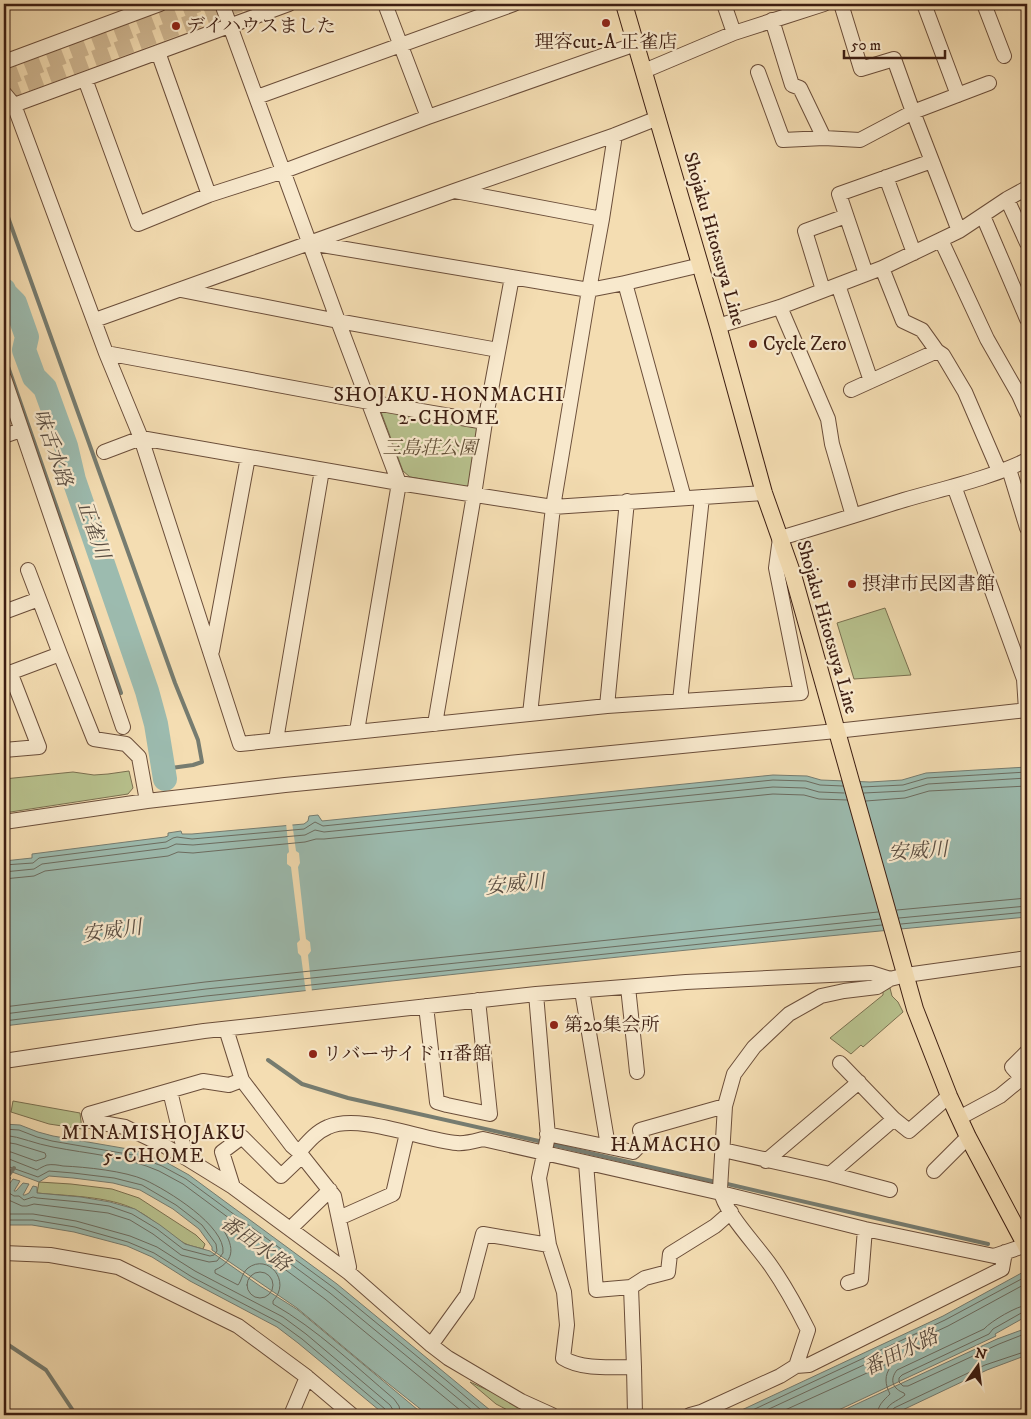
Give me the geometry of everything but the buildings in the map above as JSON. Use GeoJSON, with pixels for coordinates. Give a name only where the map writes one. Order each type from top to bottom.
{"type":"FeatureCollection","features":[{"type":"Feature","properties":{"kind":"main road","name":"Shojaku Hitotsuya Line"},"geometry":{"type":"LineString","coordinates":[[624,4],[718,326],[764,492],[793,575],[839,739],[900,973],[959,1118],[1027,1246]]}},
{"type":"Feature","properties":{"kind":"street"},"geometry":{"type":"LineString","coordinates":[[4,62],[160,4]]}},
{"type":"Feature","properties":{"kind":"street"},"geometry":{"type":"LineString","coordinates":[[222,4],[399,483],[357,731]]}},
{"type":"Feature","properties":{"kind":"street"},"geometry":{"type":"LineString","coordinates":[[14,105],[289,4]]}},
{"type":"Feature","properties":{"kind":"street"},"geometry":{"type":"LineString","coordinates":[[385,4],[428,117]]}},
{"type":"Feature","properties":{"kind":"street"},"geometry":{"type":"LineString","coordinates":[[257,97],[514,4]]}},
{"type":"Feature","properties":{"kind":"street"},"geometry":{"type":"LineString","coordinates":[[724,4],[734,33]]}},
{"type":"Feature","properties":{"kind":"street"},"geometry":{"type":"LineString","coordinates":[[644,71],[734,33],[772,20],[796,8],[824,4]]}},
{"type":"Feature","properties":{"kind":"street"},"geometry":{"type":"LineString","coordinates":[[842,4],[861,69],[894,59],[959,231]]}},
{"type":"Feature","properties":{"kind":"street"},"geometry":{"type":"LineString","coordinates":[[924,4],[958,95]]}},
{"type":"Feature","properties":{"kind":"street"},"geometry":{"type":"LineString","coordinates":[[984,4],[1004,56]]}},
{"type":"Feature","properties":{"kind":"street"},"geometry":{"type":"LineString","coordinates":[[772,20],[792,85],[800,88],[824,138]]}},
{"type":"Feature","properties":{"kind":"street"},"geometry":{"type":"LineString","coordinates":[[84,79],[138,224],[209,195],[284,171],[428,117],[636,44]]}},
{"type":"Feature","properties":{"kind":"street"},"geometry":{"type":"LineString","coordinates":[[158,52],[209,195]]}},
{"type":"Feature","properties":{"kind":"street"},"geometry":{"type":"LineString","coordinates":[[758,72],[783,140],[824,138],[860,140],[913,112],[989,83]]}},
{"type":"Feature","properties":{"kind":"street"},"geometry":{"type":"LineString","coordinates":[[4,93],[14,105],[140,438],[240,744],[607,706],[801,693],[776,568],[780,538],[954,486],[1004,470],[1027,460]]}},
{"type":"Feature","properties":{"kind":"street"},"geometry":{"type":"LineString","coordinates":[[95,320],[658,118]]}},
{"type":"Feature","properties":{"kind":"street"},"geometry":{"type":"LineString","coordinates":[[530,714],[553,507],[615,135]]}},
{"type":"Feature","properties":{"kind":"street"},"geometry":{"type":"LineString","coordinates":[[866,274],[839,194],[932,161]]}},
{"type":"Feature","properties":{"kind":"street"},"geometry":{"type":"LineString","coordinates":[[886,177],[914,252]]}},
{"type":"Feature","properties":{"kind":"street"},"geometry":{"type":"LineString","coordinates":[[718,326],[780,307],[882,268],[959,231],[1027,188]]}},
{"type":"Feature","properties":{"kind":"street"},"geometry":{"type":"LineString","coordinates":[[454,191],[602,219]]}},
{"type":"Feature","properties":{"kind":"street"},"geometry":{"type":"LineString","coordinates":[[1007,199],[1027,243]]}},
{"type":"Feature","properties":{"kind":"street"},"geometry":{"type":"LineString","coordinates":[[824,290],[805,231],[846,216]]}},
{"type":"Feature","properties":{"kind":"street"},"geometry":{"type":"LineString","coordinates":[[983,216],[1024,303],[1027,319]]}},
{"type":"Feature","properties":{"kind":"street"},"geometry":{"type":"LineString","coordinates":[[941,240],[987,339],[1019,395],[1027,413]]}},
{"type":"Feature","properties":{"kind":"street"},"geometry":{"type":"LineString","coordinates":[[310,243],[589,290],[700,265]]}},
{"type":"Feature","properties":{"kind":"street"},"geometry":{"type":"LineString","coordinates":[[882,268],[903,321],[922,330],[937,351],[943,355],[965,392],[1004,470],[1027,528]]}},
{"type":"Feature","properties":{"kind":"street"},"geometry":{"type":"LineString","coordinates":[[434,724],[474,495],[484,422],[512,277]]}},
{"type":"Feature","properties":{"kind":"street"},"geometry":{"type":"LineString","coordinates":[[625,283],[684,498]]}},
{"type":"Feature","properties":{"kind":"street"},"geometry":{"type":"LineString","coordinates":[[838,285],[871,381]]}},
{"type":"Feature","properties":{"kind":"street"},"geometry":{"type":"LineString","coordinates":[[181,290],[498,350]]}},
{"type":"Feature","properties":{"kind":"street"},"geometry":{"type":"LineString","coordinates":[[780,307],[828,419],[832,444],[853,516]]}},
{"type":"Feature","properties":{"kind":"street"},"geometry":{"type":"LineString","coordinates":[[851,390],[937,351]]}},
{"type":"Feature","properties":{"kind":"street"},"geometry":{"type":"LineString","coordinates":[[106,352],[484,422]]}},
{"type":"Feature","properties":{"kind":"street"},"geometry":{"type":"LineString","coordinates":[[4,378],[123,727]]}},
{"type":"Feature","properties":{"kind":"street"},"geometry":{"type":"LineString","coordinates":[[4,436],[22,430]]}},
{"type":"Feature","properties":{"kind":"street"},"geometry":{"type":"LineString","coordinates":[[104,452],[140,438],[399,483],[553,507],[764,492]]}},
{"type":"Feature","properties":{"kind":"street"},"geometry":{"type":"LineString","coordinates":[[212,654],[248,457]]}},
{"type":"Feature","properties":{"kind":"street"},"geometry":{"type":"LineString","coordinates":[[276,740],[322,470]]}},
{"type":"Feature","properties":{"kind":"street"},"geometry":{"type":"LineString","coordinates":[[4,822],[146,801],[285,785],[839,739],[1027,710],[1024,679],[954,486]]}},
{"type":"Feature","properties":{"kind":"street"},"geometry":{"type":"LineString","coordinates":[[680,701],[702,497]]}},
{"type":"Feature","properties":{"kind":"street"},"geometry":{"type":"LineString","coordinates":[[607,706],[628,502]]}},
{"type":"Feature","properties":{"kind":"street"},"geometry":{"type":"LineString","coordinates":[[28,570],[94,739],[126,744],[139,757],[146,801]]}},
{"type":"Feature","properties":{"kind":"street"},"geometry":{"type":"LineString","coordinates":[[4,612],[39,599]]}},
{"type":"Feature","properties":{"kind":"street"},"geometry":{"type":"LineString","coordinates":[[4,750],[39,746],[7,674],[60,654]]}},
{"type":"Feature","properties":{"kind":"street"},"geometry":{"type":"LineString","coordinates":[[4,1061],[194,1032],[536,994],[686,982],[900,973],[1027,958]]}},
{"type":"Feature","properties":{"kind":"street"},"geometry":{"type":"LineString","coordinates":[[796,1366],[808,1330],[772,1266],[731,1212],[721,1186],[726,1106],[734,1074],[754,1047],[790,1014],[821,996],[876,987],[900,973]]}},
{"type":"Feature","properties":{"kind":"street"},"geometry":{"type":"LineString","coordinates":[[628,987],[637,1072]]}},
{"type":"Feature","properties":{"kind":"street"},"geometry":{"type":"LineString","coordinates":[[582,991],[608,1146]]}},
{"type":"Feature","properties":{"kind":"street"},"geometry":{"type":"LineString","coordinates":[[536,994],[546,1142],[539,1178],[549,1245],[564,1292],[567,1314],[567,1336],[563,1358],[569,1362],[597,1368],[634,1367]]}},
{"type":"Feature","properties":{"kind":"street"},"geometry":{"type":"LineString","coordinates":[[426,1006],[437,1102],[490,1114],[478,1000]]}},
{"type":"Feature","properties":{"kind":"street"},"geometry":{"type":"LineString","coordinates":[[226,1029],[242,1080],[292,1146],[301,1154],[334,1196],[349,1267],[348,1272]]}},
{"type":"Feature","properties":{"kind":"street"},"geometry":{"type":"LineString","coordinates":[[959,1118],[1024,1081],[1012,1067],[1027,1052]]}},
{"type":"Feature","properties":{"kind":"street"},"geometry":{"type":"LineString","coordinates":[[840,1064],[894,1119],[909,1131],[949,1096]]}},
{"type":"Feature","properties":{"kind":"street"},"geometry":{"type":"LineString","coordinates":[[242,1080],[229,1085],[203,1081],[89,1114],[91,1121],[125,1127],[186,1158],[233,1187],[348,1272],[448,1358],[521,1401],[552,1415]]}},
{"type":"Feature","properties":{"kind":"street"},"geometry":{"type":"LineString","coordinates":[[766,1161],[859,1082]]}},
{"type":"Feature","properties":{"kind":"street"},"geometry":{"type":"LineString","coordinates":[[170,1091],[186,1158]]}},
{"type":"Feature","properties":{"kind":"street"},"geometry":{"type":"LineString","coordinates":[[233,1187],[222,1152],[242,1137],[281,1176],[316,1134],[327,1127],[340,1124],[373,1125],[458,1143],[483,1140],[546,1142],[608,1146],[634,1152],[643,1142],[640,1130],[726,1106]]}},
{"type":"Feature","properties":{"kind":"street"},"geometry":{"type":"LineString","coordinates":[[830,1174],[894,1119]]}},
{"type":"Feature","properties":{"kind":"street"},"geometry":{"type":"LineString","coordinates":[[339,1218],[392,1194],[407,1133]]}},
{"type":"Feature","properties":{"kind":"street"},"geometry":{"type":"LineString","coordinates":[[934,1171],[968,1137]]}},
{"type":"Feature","properties":{"kind":"street"},"geometry":{"type":"LineString","coordinates":[[546,1142],[586,1162],[721,1186],[865,1229],[994,1256],[1027,1246]]}},
{"type":"Feature","properties":{"kind":"street"},"geometry":{"type":"LineString","coordinates":[[723,1150],[830,1174],[890,1190]]}},
{"type":"Feature","properties":{"kind":"street"},"geometry":{"type":"LineString","coordinates":[[586,1162],[596,1290],[631,1287],[645,1278],[668,1272],[670,1254],[715,1226],[731,1212]]}},
{"type":"Feature","properties":{"kind":"street"},"geometry":{"type":"LineString","coordinates":[[296,1224],[330,1190]]}},
{"type":"Feature","properties":{"kind":"street"},"geometry":{"type":"LineString","coordinates":[[848,1283],[861,1279],[865,1229]]}},
{"type":"Feature","properties":{"kind":"street"},"geometry":{"type":"LineString","coordinates":[[431,1345],[467,1295],[483,1234],[549,1245]]}},
{"type":"Feature","properties":{"kind":"street"},"geometry":{"type":"LineString","coordinates":[[690,1415],[701,1412],[780,1376],[796,1366],[809,1365],[1002,1269],[1005,1252]]}},
{"type":"Feature","properties":{"kind":"street"},"geometry":{"type":"LineString","coordinates":[[4,1253],[50,1256],[118,1267],[238,1326],[307,1377],[352,1415]]}},
{"type":"Feature","properties":{"kind":"street"},"geometry":{"type":"LineString","coordinates":[[631,1287],[635,1415]]}},
{"type":"Feature","properties":{"kind":"street"},"geometry":{"type":"LineString","coordinates":[[291,1415],[307,1377]]}},
{"type":"Feature","properties":{"kind":"green space","name":"三島荘公園"},"geometry":{"type":"Polygon","coordinates":[[[384,408],[479,425],[472,483],[466,487],[410,477],[403,471],[381,412],[384,408]]]}},
{"type":"Feature","properties":{"kind":"green space"},"geometry":{"type":"Polygon","coordinates":[[[885,608],[911,675],[854,679],[837,623],[885,608]]]}},
{"type":"Feature","properties":{"kind":"green space"},"geometry":{"type":"Polygon","coordinates":[[[129,771],[133,788],[128,794],[4,813],[4,779],[73,772],[94,775],[129,771]]]}},
{"type":"Feature","properties":{"kind":"green space"},"geometry":{"type":"Polygon","coordinates":[[[890,988],[892,996],[898,1002],[903,1012],[863,1047],[861,1045],[851,1054],[830,1038],[883,995],[883,991],[890,988]]]}},
{"type":"Feature","properties":{"kind":"green space"},"geometry":{"type":"Polygon","coordinates":[[[13,1101],[80,1113],[82,1129],[49,1124],[11,1112],[13,1101]]]}},
{"type":"Feature","properties":{"kind":"green space"},"geometry":{"type":"Polygon","coordinates":[[[39,1182],[112,1189],[139,1198],[196,1235],[205,1244],[203,1249],[186,1244],[143,1214],[125,1205],[88,1197],[37,1193],[39,1182]]]}},
{"type":"Feature","properties":{"kind":"green space"},"geometry":{"type":"Polygon","coordinates":[[[470,1382],[542,1415],[517,1415],[496,1404],[470,1382]]]}},
{"type":"Feature","properties":{"kind":"water","name":"安威川"},"geometry":{"type":"Polygon","coordinates":[[[1027,767],[1027,917],[515,968],[4,1026],[4,861],[32,858],[32,854],[165,837],[168,836],[168,833],[181,831],[182,834],[192,834],[304,824],[308,821],[309,816],[318,815],[322,821],[773,775],[807,776],[821,780],[870,782],[902,780],[926,773],[1027,767]]]}},
{"type":"Feature","properties":{"kind":"water","name":"番田水路"},"geometry":{"type":"Polygon","coordinates":[[[4,1124],[20,1125],[53,1136],[134,1150],[164,1161],[189,1175],[337,1284],[496,1415],[428,1415],[297,1308],[212,1250],[212,1247],[199,1229],[173,1209],[140,1190],[113,1183],[49,1176],[39,1182],[4,1169],[4,1124]]]}},
{"type":"Feature","properties":{"kind":"water"},"geometry":{"type":"Polygon","coordinates":[[[6,1175],[11,1178],[5,1187],[13,1179],[20,1181],[14,1191],[23,1183],[29,1184],[23,1195],[29,1193],[33,1186],[37,1187],[37,1193],[81,1197],[135,1209],[185,1244],[210,1251],[298,1310],[424,1415],[385,1415],[277,1327],[190,1281],[152,1257],[127,1246],[74,1232],[32,1225],[4,1225],[4,1178],[6,1175]]]}},
{"type":"Feature","properties":{"kind":"water","name":"番田水路"},"geometry":{"type":"Polygon","coordinates":[[[1027,1270],[1027,1316],[995,1334],[996,1336],[828,1415],[731,1415],[943,1316],[1027,1270]]]}},
{"type":"Feature","properties":{"kind":"water"},"geometry":{"type":"Polygon","coordinates":[[[1027,1328],[1027,1355],[987,1370],[892,1415],[833,1415],[997,1339],[1027,1328]]]}},
{"type":"Feature","properties":{"kind":"pier"},"geometry":{"type":"Polygon","coordinates":[[[292,822],[296,851],[299,853],[300,863],[298,867],[306,939],[310,942],[311,951],[308,955],[312,992],[306,993],[301,956],[298,953],[297,943],[300,940],[291,867],[287,864],[287,854],[289,852],[286,823],[292,822]]]}},
{"type":"Feature","properties":{"kind":"waterway"},"geometry":{"type":"LineString","coordinates":[[4,206],[175,683],[198,740],[202,762],[164,769]]}},
{"type":"Feature","properties":{"kind":"waterway","name":"正雀川"},"geometry":{"type":"LineString","coordinates":[[4,290],[15,303],[27,337],[24,350],[34,377],[45,388],[66,446],[74,480],[147,691],[156,724],[165,779]]}},
{"type":"Feature","properties":{"kind":"waterway","name":"味舌水路"},"geometry":{"type":"LineString","coordinates":[[4,355],[121,693]]}},
{"type":"Feature","properties":{"kind":"waterway"},"geometry":{"type":"LineString","coordinates":[[268,1060],[302,1084],[348,1098],[543,1142]]}},
{"type":"Feature","properties":{"kind":"waterway"},"geometry":{"type":"LineString","coordinates":[[550,1144],[716,1182]]}},
{"type":"Feature","properties":{"kind":"waterway"},"geometry":{"type":"LineString","coordinates":[[4,1181],[14,1168]]}},
{"type":"Feature","properties":{"kind":"waterway"},"geometry":{"type":"LineString","coordinates":[[723,1183],[988,1244]]}},
{"type":"Feature","properties":{"kind":"waterway"},"geometry":{"type":"LineString","coordinates":[[4,1342],[46,1370],[76,1415]]}},
{"type":"Feature","properties":{"kind":"tunnel"},"geometry":{"type":"LineString","coordinates":[[4,79],[199,4]]}},
{"type":"Feature","properties":{"kind":"tunnel"},"geometry":{"type":"LineString","coordinates":[[4,92],[240,4]]}},
{"type":"Feature","properties":{"kind":"place","name":"理容cut-A 正雀店"},"geometry":{"type":"Point","coordinates":[606,23]}},
{"type":"Feature","properties":{"kind":"place","name":"デイハウスました"},"geometry":{"type":"Point","coordinates":[176,26]}},
{"type":"Feature","properties":{"kind":"place","name":"Cycle Zero"},"geometry":{"type":"Point","coordinates":[753,344]}},
{"type":"Feature","properties":{"kind":"place","name":"摂津市民図書館"},"geometry":{"type":"Point","coordinates":[852,584]}},
{"type":"Feature","properties":{"kind":"place","name":"第20集会所"},"geometry":{"type":"Point","coordinates":[554,1025]}},
{"type":"Feature","properties":{"kind":"place","name":"リバーサイド 11番館"},"geometry":{"type":"Point","coordinates":[313,1054]}},
{"type":"Feature","properties":{"kind":"district","name":"SHOJAKU-HONMACHI 2-CHOME"},"geometry":{"type":"Point","coordinates":[449,406]}},
{"type":"Feature","properties":{"kind":"district","name":"MINAMISHOJAKU 5-CHOME"},"geometry":{"type":"Point","coordinates":[154,1144]}},
{"type":"Feature","properties":{"kind":"district","name":"HAMACHO"},"geometry":{"type":"Point","coordinates":[666,1145]}}]}
